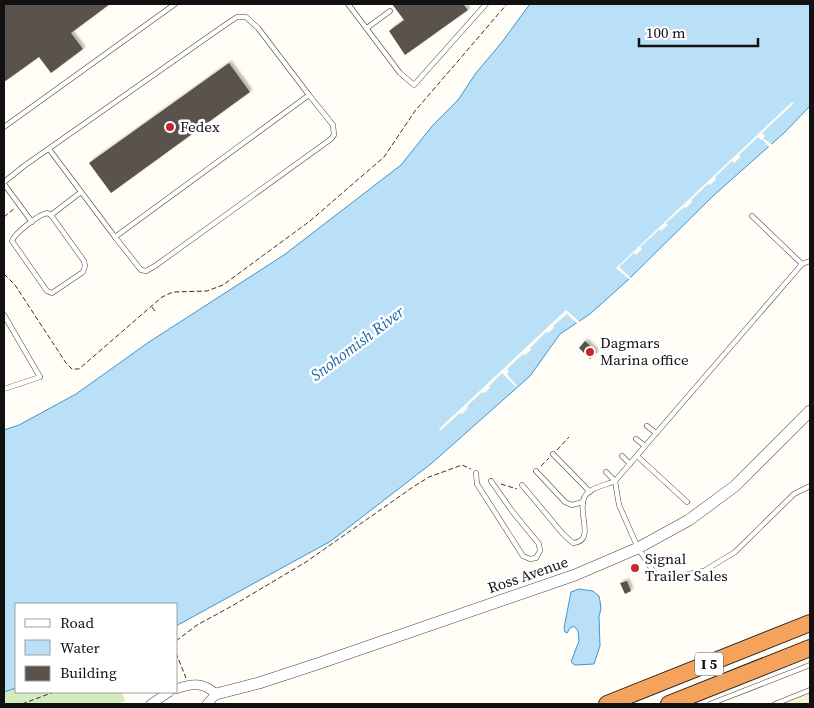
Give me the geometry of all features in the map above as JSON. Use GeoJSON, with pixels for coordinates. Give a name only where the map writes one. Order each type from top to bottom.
{"type":"FeatureCollection","features":[{"type":"Feature","properties":{"kind":"highway","name":"I 5"},"geometry":{"type":"LineString","coordinates":[[607,704],[810,623]]}},
{"type":"Feature","properties":{"kind":"highway","name":"I 5"},"geometry":{"type":"LineString","coordinates":[[669,704],[810,648]]}},
{"type":"Feature","properties":{"kind":"street","name":"Ross Avenue"},"geometry":{"type":"LineString","coordinates":[[216,694],[259,683],[393,638],[575,575],[638,548],[689,520],[734,486],[810,411]]}},
{"type":"Feature","properties":{"kind":"street"},"geometry":{"type":"LineString","coordinates":[[178,688],[188,685],[207,686],[216,694],[207,704]]}},
{"type":"Feature","properties":{"kind":"street"},"geometry":{"type":"LineString","coordinates":[[151,704],[168,693]]}},
{"type":"Feature","properties":{"kind":"lane"},"geometry":{"type":"LineString","coordinates":[[4,126],[173,4]]}},
{"type":"Feature","properties":{"kind":"lane"},"geometry":{"type":"LineString","coordinates":[[356,4],[350,6],[400,73],[414,86],[483,5]]}},
{"type":"Feature","properties":{"kind":"lane"},"geometry":{"type":"LineString","coordinates":[[367,28],[390,11]]}},
{"type":"Feature","properties":{"kind":"lane"},"geometry":{"type":"LineString","coordinates":[[32,222],[4,183],[49,149],[237,17],[246,17],[258,28],[334,125],[334,135],[331,139],[146,271],[141,270],[49,149]]}},
{"type":"Feature","properties":{"kind":"lane"},"geometry":{"type":"LineString","coordinates":[[115,237],[309,94]]}},
{"type":"Feature","properties":{"kind":"lane"},"geometry":{"type":"LineString","coordinates":[[51,215],[81,192]]}},
{"type":"Feature","properties":{"kind":"lane"},"geometry":{"type":"LineString","coordinates":[[43,214],[51,215],[84,261],[83,272],[56,292],[48,291],[12,244],[13,237],[32,222],[43,214]]}},
{"type":"Feature","properties":{"kind":"lane"},"geometry":{"type":"LineString","coordinates":[[752,216],[802,264]]}},
{"type":"Feature","properties":{"kind":"lane"},"geometry":{"type":"LineString","coordinates":[[522,485],[563,534],[573,543],[584,538],[582,509],[584,498],[590,492],[615,481],[802,264],[810,261]]}},
{"type":"Feature","properties":{"kind":"lane"},"geometry":{"type":"LineString","coordinates":[[4,315],[40,377],[4,390]]}},
{"type":"Feature","properties":{"kind":"lane"},"geometry":{"type":"LineString","coordinates":[[648,426],[656,433]]}},
{"type":"Feature","properties":{"kind":"lane"},"geometry":{"type":"LineString","coordinates":[[636,439],[645,446]]}},
{"type":"Feature","properties":{"kind":"lane"},"geometry":{"type":"LineString","coordinates":[[553,454],[590,492]]}},
{"type":"Feature","properties":{"kind":"lane"},"geometry":{"type":"LineString","coordinates":[[622,456],[630,464]]}},
{"type":"Feature","properties":{"kind":"lane"},"geometry":{"type":"LineString","coordinates":[[637,456],[687,502]]}},
{"type":"Feature","properties":{"kind":"lane"},"geometry":{"type":"LineString","coordinates":[[536,470],[565,502],[572,504],[583,502]]}},
{"type":"Feature","properties":{"kind":"lane"},"geometry":{"type":"LineString","coordinates":[[606,472],[615,481],[619,505],[638,548],[659,580],[704,571],[735,552],[794,494],[810,486]]}},
{"type":"Feature","properties":{"kind":"lane"},"geometry":{"type":"LineString","coordinates":[[476,473],[477,484],[523,556],[530,559],[536,558],[540,551],[538,544],[491,481]]}},
{"type":"Feature","properties":{"kind":"lane"},"geometry":{"type":"LineString","coordinates":[[710,704],[810,665]]}},
{"type":"Feature","properties":{"kind":"lane"},"geometry":{"type":"LineString","coordinates":[[775,704],[810,690]]}},
{"type":"Feature","properties":{"kind":"path"},"geometry":{"type":"LineString","coordinates":[[4,274],[15,284],[66,363],[72,369],[85,365],[162,297],[173,292],[207,291],[222,285],[310,221],[343,194],[384,157],[415,111],[507,4]]}},
{"type":"Feature","properties":{"kind":"path"},"geometry":{"type":"LineString","coordinates":[[4,217],[20,205]]}},
{"type":"Feature","properties":{"kind":"path"},"geometry":{"type":"LineString","coordinates":[[151,306],[155,311]]}},
{"type":"Feature","properties":{"kind":"path"},"geometry":{"type":"LineString","coordinates":[[536,470],[569,437]]}},
{"type":"Feature","properties":{"kind":"path"},"geometry":{"type":"LineString","coordinates":[[178,639],[197,625],[250,597],[306,562],[429,477],[462,465],[476,473]]}},
{"type":"Feature","properties":{"kind":"path"},"geometry":{"type":"LineString","coordinates":[[491,481],[518,489],[522,485]]}},
{"type":"Feature","properties":{"kind":"path"},"geometry":{"type":"LineString","coordinates":[[178,658],[188,685]]}},
{"type":"Feature","properties":{"kind":"path"},"geometry":{"type":"LineString","coordinates":[[22,704],[51,693]]}},
{"type":"Feature","properties":{"kind":"shaded area"},"geometry":{"type":"Polygon","coordinates":[[[810,688],[810,704],[770,704],[810,688]]]}},
{"type":"Feature","properties":{"kind":"green space"},"geometry":{"type":"Polygon","coordinates":[[[15,688],[15,693],[122,693],[125,701],[116,704],[4,704],[4,692],[15,688]]]}},
{"type":"Feature","properties":{"kind":"water","name":"Snohomish River"},"geometry":{"type":"Polygon","coordinates":[[[530,4],[810,4],[810,106],[784,133],[713,196],[628,280],[590,314],[560,334],[530,376],[432,463],[331,541],[178,625],[178,603],[15,603],[15,688],[4,692],[4,430],[19,425],[76,394],[149,342],[284,255],[401,165],[433,125],[458,100],[476,73],[530,4]]]}},
{"type":"Feature","properties":{"kind":"water"},"geometry":{"type":"Polygon","coordinates":[[[579,589],[593,591],[599,596],[600,601],[600,646],[594,664],[575,665],[571,662],[579,641],[578,631],[574,626],[567,633],[564,628],[571,592],[579,589]]]}},
{"type":"Feature","properties":{"kind":"pier"},"geometry":{"type":"Polygon","coordinates":[[[792,102],[794,103],[762,133],[765,136],[763,138],[774,146],[771,149],[758,137],[739,155],[741,157],[734,163],[732,161],[715,177],[716,179],[710,185],[708,184],[691,200],[692,202],[686,208],[684,207],[666,223],[668,225],[661,231],[660,229],[640,247],[642,249],[636,255],[634,253],[619,267],[632,279],[631,281],[616,268],[792,102]]]}},
{"type":"Feature","properties":{"kind":"pier"},"geometry":{"type":"Polygon","coordinates":[[[566,310],[581,323],[579,325],[567,314],[553,326],[554,328],[548,333],[546,332],[530,348],[531,350],[525,355],[523,354],[507,369],[509,372],[507,374],[516,387],[502,373],[489,386],[490,388],[484,393],[482,392],[467,406],[468,408],[462,414],[460,413],[440,431],[439,429],[566,310]]]}},
{"type":"Feature","properties":{"kind":"building"},"geometry":{"type":"Polygon","coordinates":[[[4,4],[110,4],[71,33],[83,49],[51,73],[39,57],[4,82],[4,4]]]}},
{"type":"Feature","properties":{"kind":"building"},"geometry":{"type":"Polygon","coordinates":[[[392,4],[463,4],[468,10],[405,55],[389,31],[404,20],[392,4]]]}},
{"type":"Feature","properties":{"kind":"building","name":"Fedex"},"geometry":{"type":"Polygon","coordinates":[[[229,63],[250,92],[111,193],[89,163],[229,63]]]}},
{"type":"Feature","properties":{"kind":"building","name":"Dagmars Marina office"},"geometry":{"type":"Polygon","coordinates":[[[585,341],[597,352],[590,359],[579,348],[585,341]]]}},
{"type":"Feature","properties":{"kind":"building"},"geometry":{"type":"Polygon","coordinates":[[[627,581],[631,591],[625,594],[620,583],[627,581]]]}},
{"type":"Feature","properties":{"kind":"place","name":"Fedex"},"geometry":{"type":"Point","coordinates":[170,127]}},
{"type":"Feature","properties":{"kind":"place","name":"Dagmars Marina office"},"geometry":{"type":"Point","coordinates":[590,352]}},
{"type":"Feature","properties":{"kind":"place","name":"Signal Trailer Sales"},"geometry":{"type":"Point","coordinates":[635,568]}}]}
